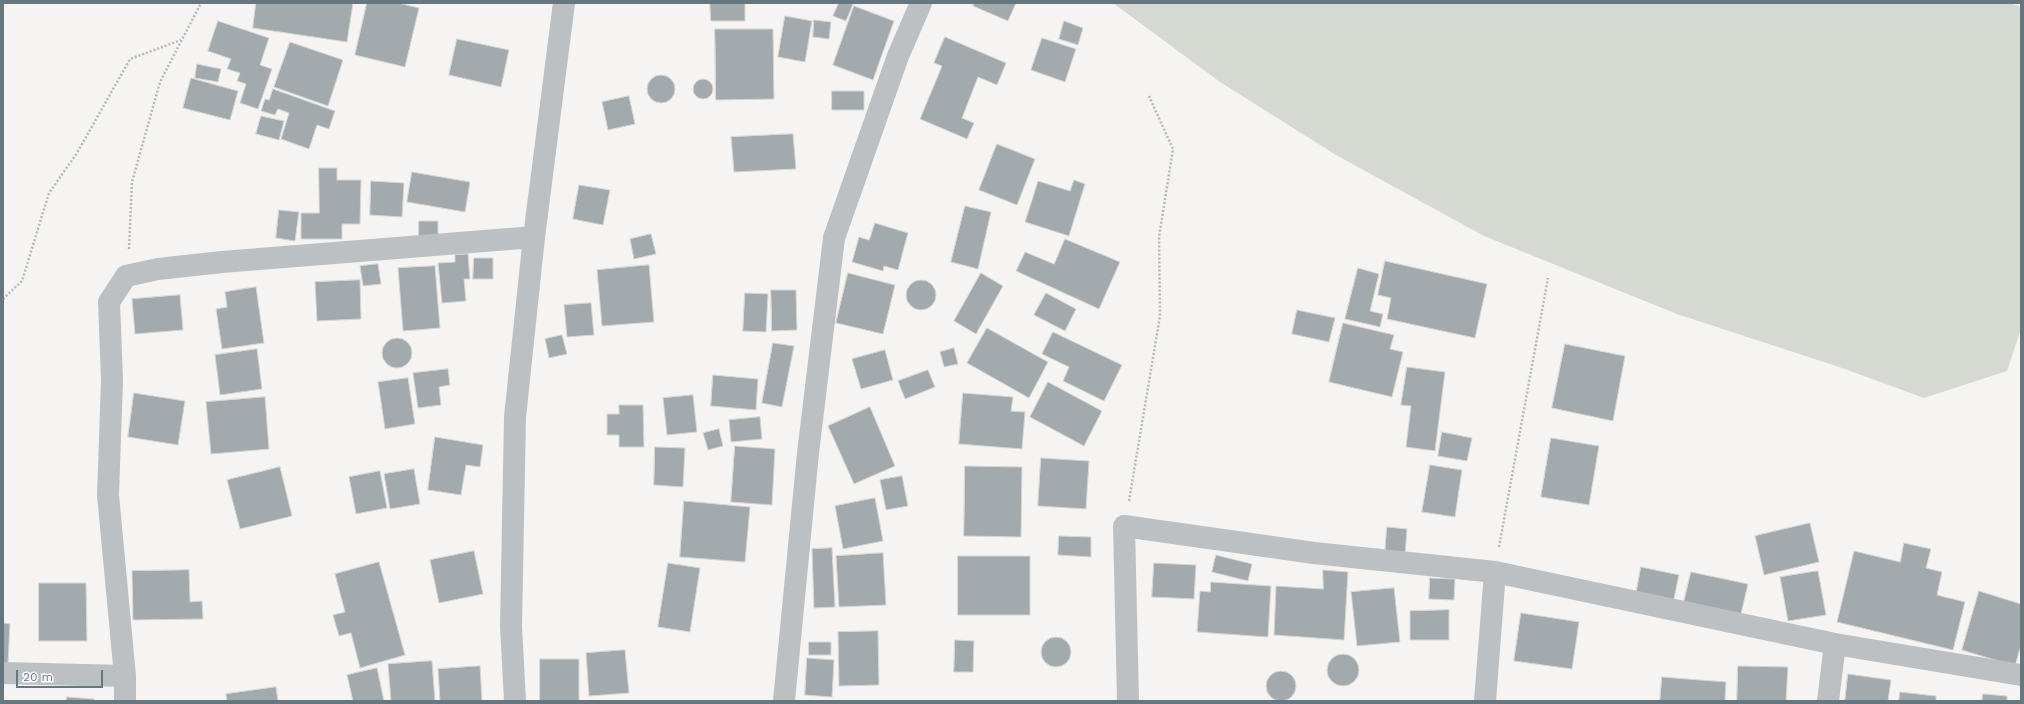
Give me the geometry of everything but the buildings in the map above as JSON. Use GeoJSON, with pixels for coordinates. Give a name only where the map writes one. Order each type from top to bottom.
{"type":"FeatureCollection","features":[{"type":"Feature","properties":{"kind":"street"},"geometry":{"type":"LineString","coordinates":[[515,701],[510,626],[515,417],[534,237],[564,3]]}},
{"type":"Feature","properties":{"kind":"street"},"geometry":{"type":"LineString","coordinates":[[784,701],[808,453],[834,238],[898,56],[920,3]]}},
{"type":"Feature","properties":{"kind":"street"},"geometry":{"type":"LineString","coordinates":[[125,701],[125,676],[108,495],[112,380],[109,302],[126,276],[158,269],[222,262],[534,237]]}},
{"type":"Feature","properties":{"kind":"street"},"geometry":{"type":"LineString","coordinates":[[1128,701],[1124,526],[1314,553],[1495,572],[1835,644],[2021,675]]}},
{"type":"Feature","properties":{"kind":"street"},"geometry":{"type":"LineString","coordinates":[[1485,701],[1495,572]]}},
{"type":"Feature","properties":{"kind":"street"},"geometry":{"type":"LineString","coordinates":[[1828,701],[1835,644]]}},
{"type":"Feature","properties":{"kind":"street"},"geometry":{"type":"LineString","coordinates":[[3,673],[125,676]]}},
{"type":"Feature","properties":{"kind":"path"},"geometry":{"type":"LineString","coordinates":[[126,276],[130,240],[132,182],[160,82],[201,3]]}},
{"type":"Feature","properties":{"kind":"path"},"geometry":{"type":"LineString","coordinates":[[3,299],[22,281],[49,193],[77,153],[130,59],[181,40]]}},
{"type":"Feature","properties":{"kind":"path"},"geometry":{"type":"LineString","coordinates":[[1124,526],[1160,316],[1159,237],[1173,149],[1149,96]]}},
{"type":"Feature","properties":{"kind":"path"},"geometry":{"type":"LineString","coordinates":[[1495,572],[1548,278]]}},
{"type":"Feature","properties":{"kind":"shaded area"},"geometry":{"type":"Polygon","coordinates":[[[1113,3],[2009,3],[2021,7],[2021,329],[2007,371],[1924,398],[1842,368],[1677,314],[1484,236],[1336,155],[1220,82],[1113,3]]]}}]}
